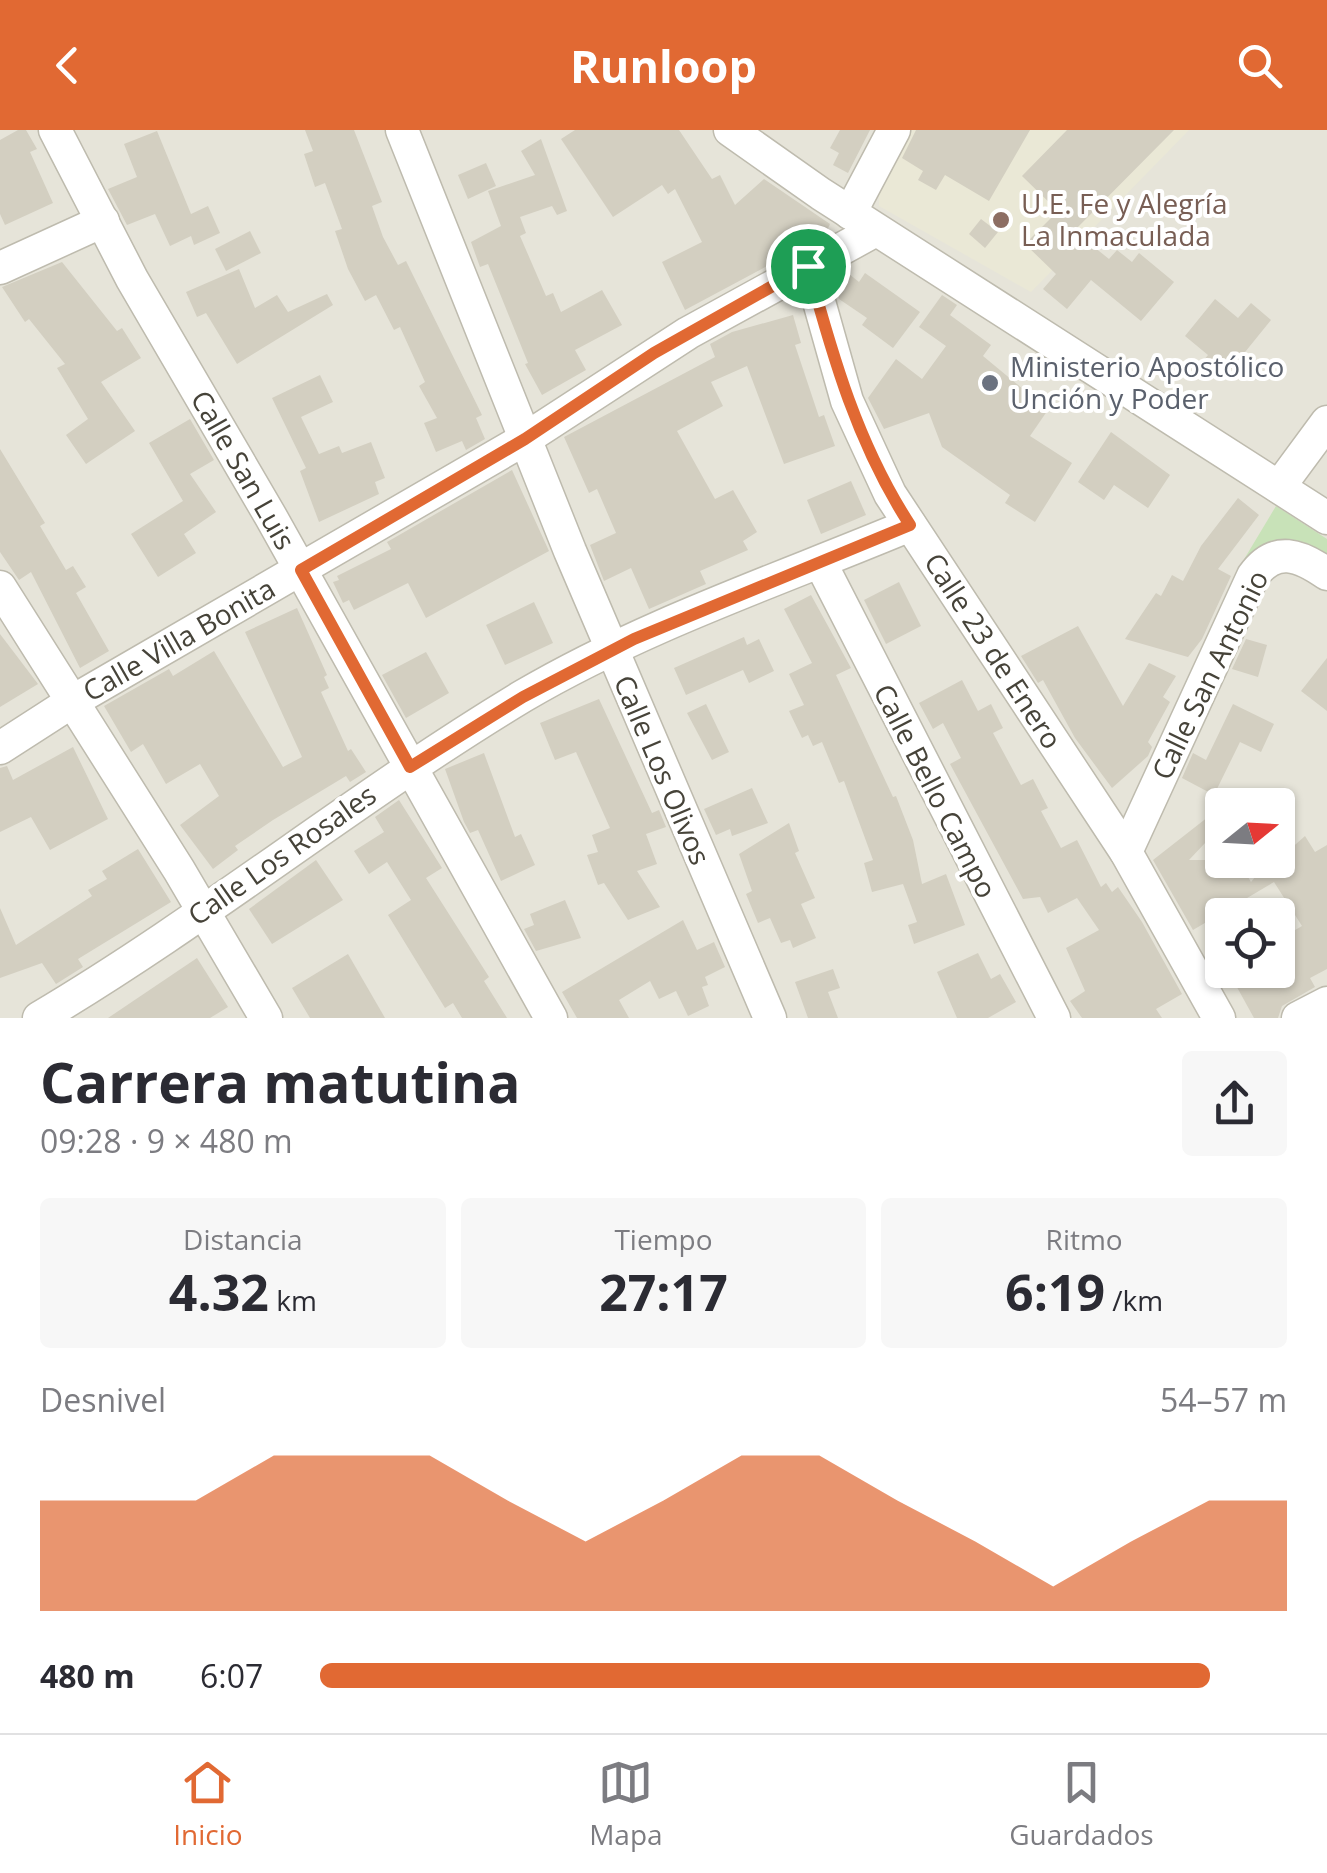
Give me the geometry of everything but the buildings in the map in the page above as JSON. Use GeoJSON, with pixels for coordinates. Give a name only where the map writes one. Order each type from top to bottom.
{"type":"FeatureCollection","features":[{"type":"Feature","properties":{"kind":"street","name":"Calle San Luis"},"geometry":{"type":"LineString","coordinates":[[55,130],[550,1018]]}},
{"type":"Feature","properties":{"kind":"street","name":"Calle Los Olivos"},"geometry":{"type":"LineString","coordinates":[[402,130],[612,650],[770,1018]]}},
{"type":"Feature","properties":{"kind":"street"},"geometry":{"type":"LineString","coordinates":[[730,130],[863,221],[1327,518]]}},
{"type":"Feature","properties":{"kind":"street"},"geometry":{"type":"LineString","coordinates":[[863,221],[894,130]]}},
{"type":"Feature","properties":{"kind":"street"},"geometry":{"type":"LineString","coordinates":[[0,268],[103,221]]}},
{"type":"Feature","properties":{"kind":"street","name":"Calle Villa Bonita"},"geometry":{"type":"LineString","coordinates":[[0,748],[72,701],[525,439],[654,353],[808,266],[863,221]]}},
{"type":"Feature","properties":{"kind":"street","name":"Calle 23 de Enero"},"geometry":{"type":"LineString","coordinates":[[808,266],[847,401],[890,494],[1126,852],[1219,1018]]}},
{"type":"Feature","properties":{"kind":"street"},"geometry":{"type":"LineString","coordinates":[[1279,487],[1327,422]]}},
{"type":"Feature","properties":{"kind":"street","name":"Calle Los Rosales"},"geometry":{"type":"LineString","coordinates":[[39,1018],[410,767],[523,697],[612,650],[910,525]]}},
{"type":"Feature","properties":{"kind":"street","name":"Calle San Antonio"},"geometry":{"type":"LineString","coordinates":[[1126,852],[1253,576],[1268,560],[1287,554],[1310,562],[1327,574]]}},
{"type":"Feature","properties":{"kind":"street","name":"Calle Bello Campo"},"geometry":{"type":"LineString","coordinates":[[820,562],[1054,1018]]}},
{"type":"Feature","properties":{"kind":"street"},"geometry":{"type":"LineString","coordinates":[[0,586],[266,1018]]}},
{"type":"Feature","properties":{"kind":"street"},"geometry":{"type":"LineString","coordinates":[[1298,1018],[1327,1003]]}},
{"type":"Feature","properties":{"kind":"shaded area"},"geometry":{"type":"Polygon","coordinates":[[[0,130],[1327,130],[1327,1018],[0,1018],[0,130]]]}},
{"type":"Feature","properties":{"kind":"shaded area","name":"U.E. Fe y Alegría La Inmaculada"},"geometry":{"type":"Polygon","coordinates":[[[912,130],[1189,130],[1031,292],[879,206],[879,190],[912,130]]]}},
{"type":"Feature","properties":{"kind":"green space"},"geometry":{"type":"Polygon","coordinates":[[[1276,506],[1327,539],[1327,559],[1258,552],[1243,561],[1276,506]]]}},
{"type":"Feature","properties":{"kind":"place","name":"U.E. Fe y Alegría La Inmaculada"},"geometry":{"type":"Point","coordinates":[1001,220]}},
{"type":"Feature","properties":{"kind":"place","name":"Ministerio Apostólico Unción y Poder"},"geometry":{"type":"Point","coordinates":[990,383]}},
{"type":"Feature","properties":{"kind":"route"},"geometry":{"type":"LineString","coordinates":[[808,266],[847,401],[890,494],[910,525],[634,639],[568,671],[410,767],[301,570],[525,439],[654,353],[808,266]]}}]}
